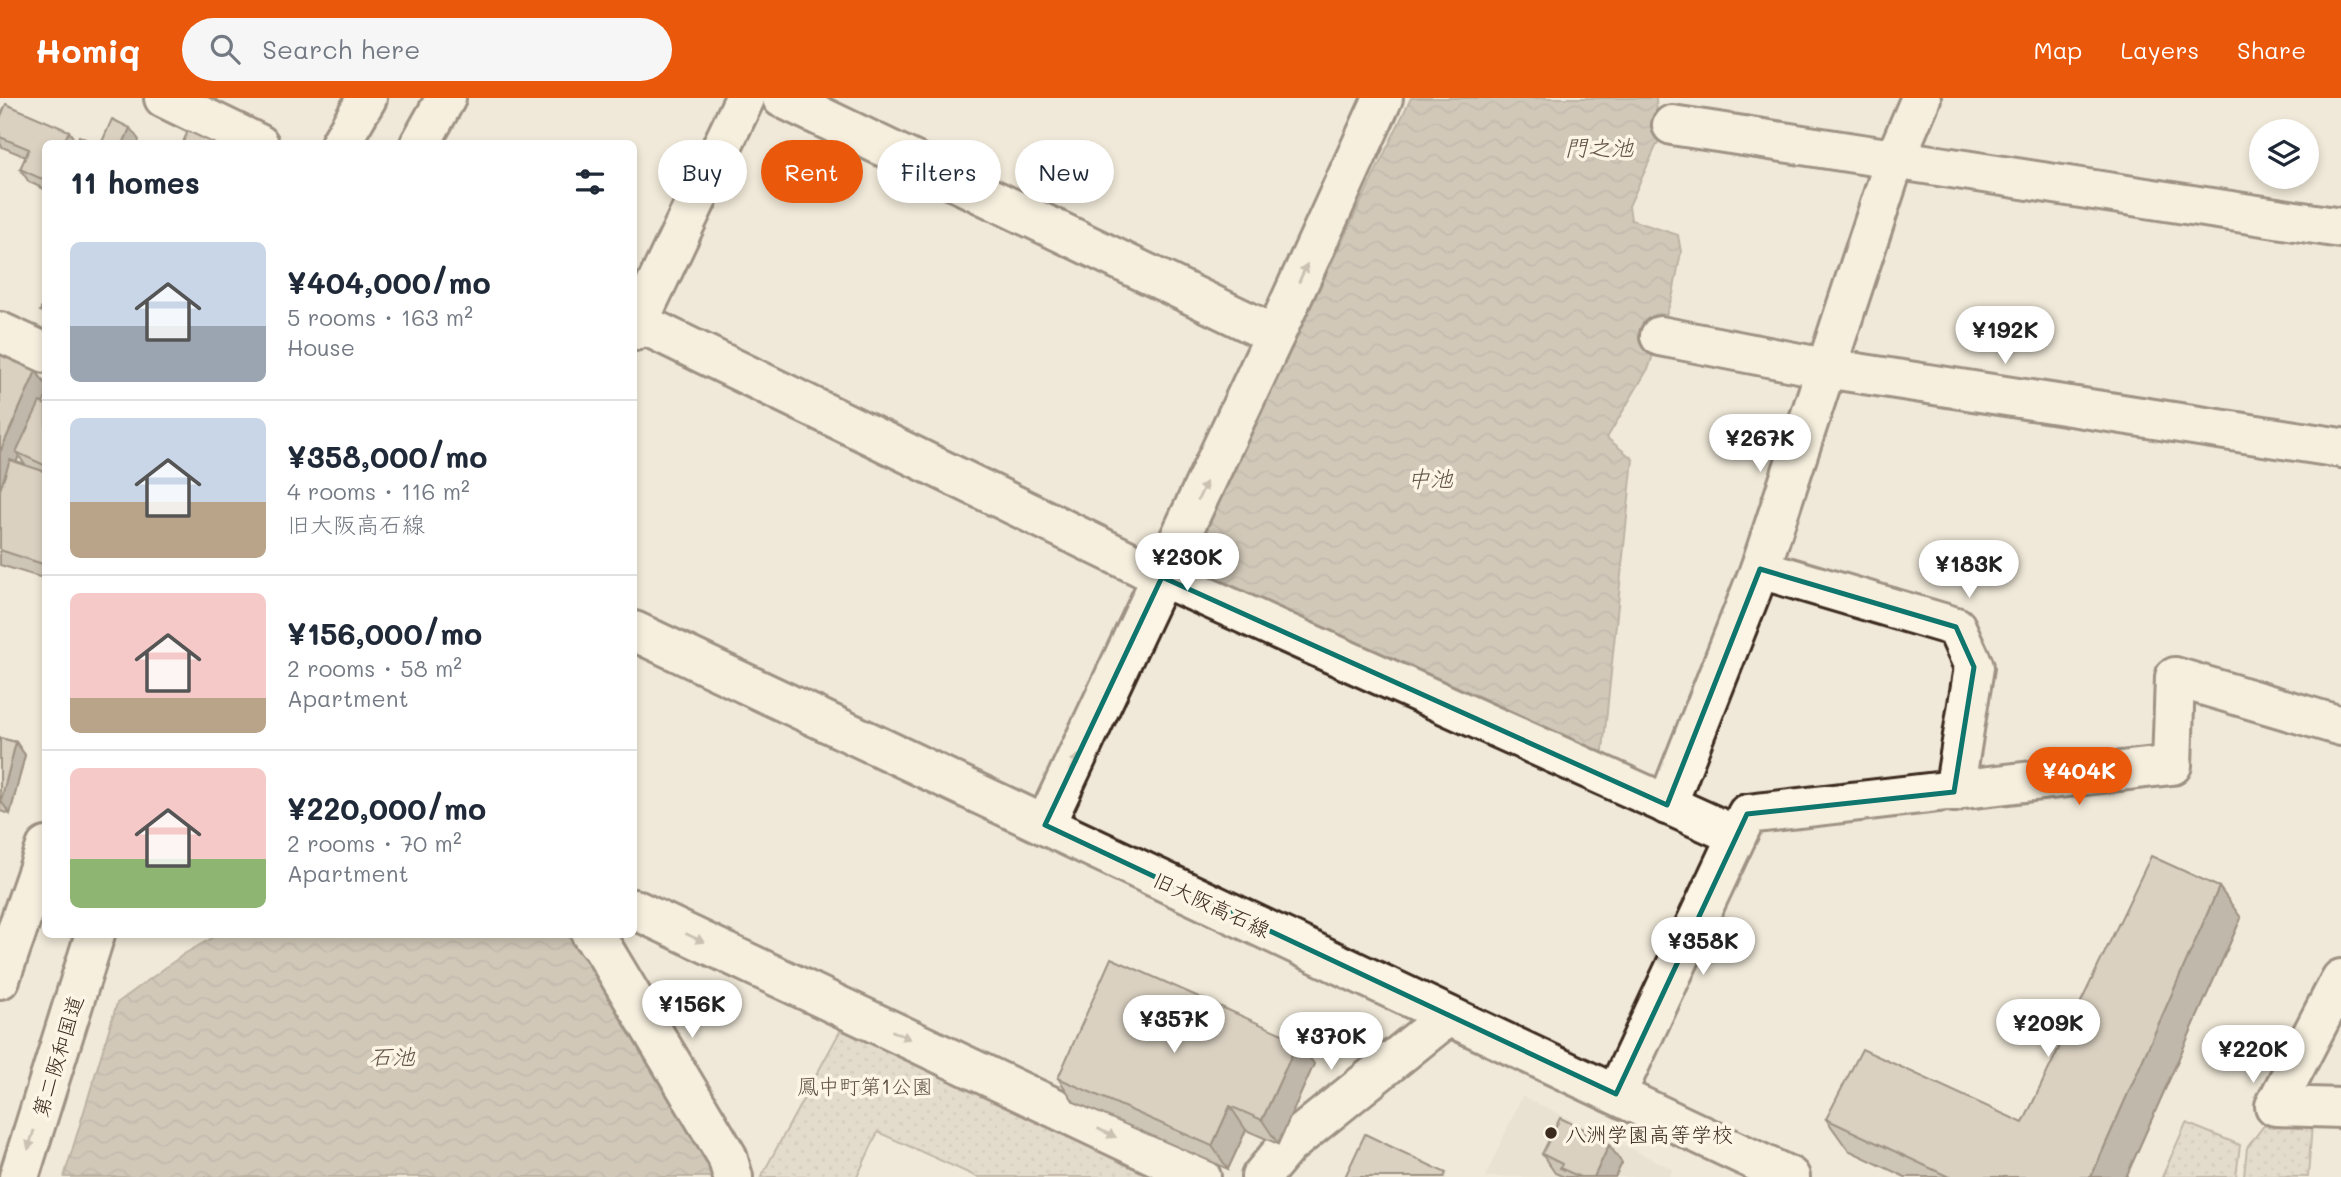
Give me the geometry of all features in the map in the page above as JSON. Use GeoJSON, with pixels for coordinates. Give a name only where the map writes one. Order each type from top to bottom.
{"type":"FeatureCollection","features":[{"type":"Feature","properties":{"kind":"main road"},"geometry":{"type":"LineString","coordinates":[[164,98],[251,140]]}},
{"type":"Feature","properties":{"kind":"main road"},"geometry":{"type":"LineString","coordinates":[[342,140],[367,98]]}},
{"type":"Feature","properties":{"kind":"main road"},"geometry":{"type":"LineString","coordinates":[[422,140],[446,98]]}},
{"type":"Feature","properties":{"kind":"main road"},"geometry":{"type":"LineString","coordinates":[[637,320],[745,98]]}},
{"type":"Feature","properties":{"kind":"main road"},"geometry":{"type":"LineString","coordinates":[[782,98],[1275,335]]}},
{"type":"Feature","properties":{"kind":"main road"},"geometry":{"type":"LineString","coordinates":[[1045,825],[1383,98]]}},
{"type":"Feature","properties":{"kind":"main road"},"geometry":{"type":"LineString","coordinates":[[1667,805],[1760,569],[1895,159],[1921,98]]}},
{"type":"Feature","properties":{"kind":"main road"},"geometry":{"type":"LineString","coordinates":[[1672,125],[2341,228]]}},
{"type":"Feature","properties":{"kind":"main road"},"geometry":{"type":"LineString","coordinates":[[637,325],[1162,577],[1735,835]]}},
{"type":"Feature","properties":{"kind":"main road"},"geometry":{"type":"LineString","coordinates":[[0,332],[42,351]]}},
{"type":"Feature","properties":{"kind":"main road"},"geometry":{"type":"LineString","coordinates":[[1660,336],[1825,368],[2341,448]]}},
{"type":"Feature","properties":{"kind":"main road"},"geometry":{"type":"LineString","coordinates":[[1760,569],[1956,627],[1974,667],[1954,792]]}},
{"type":"Feature","properties":{"kind":"main road","name":"旧大阪高石線"},"geometry":{"type":"LineString","coordinates":[[637,632],[1790,1177]]}},
{"type":"Feature","properties":{"kind":"main road"},"geometry":{"type":"LineString","coordinates":[[1616,1094],[1746,814],[2172,765],[2175,677],[2341,726]]}},
{"type":"Feature","properties":{"kind":"main road"},"geometry":{"type":"LineString","coordinates":[[0,979],[42,858]]}},
{"type":"Feature","properties":{"kind":"main road"},"geometry":{"type":"LineString","coordinates":[[637,910],[1201,1177]]}},
{"type":"Feature","properties":{"kind":"main road","name":"第二阪和国道"},"geometry":{"type":"LineString","coordinates":[[19,1177],[94,938]]}},
{"type":"Feature","properties":{"kind":"main road"},"geometry":{"type":"LineString","coordinates":[[594,938],[727,1156],[733,1177]]}},
{"type":"Feature","properties":{"kind":"main road"},"geometry":{"type":"LineString","coordinates":[[2341,979],[2275,1106],[2341,1108]]}},
{"type":"Feature","properties":{"kind":"main road"},"geometry":{"type":"LineString","coordinates":[[1261,1177],[1287,1146],[1448,1016]]}},
{"type":"Feature","properties":{"kind":"highlighted area"},"geometry":{"type":"Polygon","coordinates":[[[1760,569],[1956,627],[1974,667],[1954,792],[1747,814],[1616,1094],[1045,825],[1162,577],[1667,805],[1760,569]]]}},
{"type":"Feature","properties":{"kind":"shaded area","name":"八洲学園高等学校"},"geometry":{"type":"Polygon","coordinates":[[[1522,1096],[1673,1169],[1669,1177],[1485,1177],[1522,1096]]]}},
{"type":"Feature","properties":{"kind":"green space","name":"鳳中町第1公園"},"geometry":{"type":"Polygon","coordinates":[[[845,1022],[1174,1177],[977,1177],[878,1132],[857,1177],[761,1177],[845,1022]]]}},
{"type":"Feature","properties":{"kind":"green space"},"geometry":{"type":"Polygon","coordinates":[[[2268,1120],[2312,1124],[2308,1177],[2244,1176],[2247,1148],[2268,1120]]]}},
{"type":"Feature","properties":{"kind":"green space"},"geometry":{"type":"Polygon","coordinates":[[[2186,1123],[2240,1145],[2236,1177],[2162,1177],[2186,1123]]]}},
{"type":"Feature","properties":{"kind":"water","name":"中池"},"geometry":{"type":"Polygon","coordinates":[[[1411,98],[1656,98],[1658,142],[1629,206],[1631,220],[1678,235],[1681,252],[1673,294],[1649,367],[1607,438],[1633,459],[1602,760],[1187,564],[1411,98]]]}},
{"type":"Feature","properties":{"kind":"water","name":"石池"},"geometry":{"type":"Polygon","coordinates":[[[212,938],[575,938],[721,1177],[64,1177],[117,1003],[184,954],[212,938]]]}},
{"type":"Feature","properties":{"kind":"building"},"geometry":{"type":"Polygon","coordinates":[[[6,104],[69,131],[65,140],[42,140],[42,179],[20,169],[29,149],[0,137],[0,118],[6,104]]]}},
{"type":"Feature","properties":{"kind":"building"},"geometry":{"type":"Polygon","coordinates":[[[112,119],[130,128],[125,140],[103,140],[112,119]]]}},
{"type":"Feature","properties":{"kind":"building"},"geometry":{"type":"Polygon","coordinates":[[[188,131],[207,140],[184,140],[188,131]]]}},
{"type":"Feature","properties":{"kind":"building"},"geometry":{"type":"Polygon","coordinates":[[[0,355],[36,371],[0,452],[0,355]]]}},
{"type":"Feature","properties":{"kind":"building"},"geometry":{"type":"Polygon","coordinates":[[[40,402],[42,403],[42,464],[16,452],[40,402]]]}},
{"type":"Feature","properties":{"kind":"building"},"geometry":{"type":"Polygon","coordinates":[[[10,460],[42,471],[42,564],[0,550],[0,490],[10,460]]]}},
{"type":"Feature","properties":{"kind":"building"},"geometry":{"type":"Polygon","coordinates":[[[0,738],[16,742],[1,801],[0,801],[0,738]]]}},
{"type":"Feature","properties":{"kind":"building"},"geometry":{"type":"Polygon","coordinates":[[[2151,856],[2219,887],[2091,1177],[1949,1177],[1826,1119],[1862,1049],[2023,1123],[2151,856]]]}},
{"type":"Feature","properties":{"kind":"building"},"geometry":{"type":"Polygon","coordinates":[[[1111,958],[1298,1041],[1262,1120],[1230,1106],[1212,1146],[1058,1078],[1111,958]]]}},
{"type":"Feature","properties":{"kind":"building"},"geometry":{"type":"Polygon","coordinates":[[[1560,1118],[1609,1145],[1594,1177],[1580,1177],[1560,1168],[1562,1164],[1542,1154],[1560,1118]]]}},
{"type":"Feature","properties":{"kind":"building"},"geometry":{"type":"Polygon","coordinates":[[[1365,1134],[1446,1173],[1444,1177],[1345,1177],[1365,1134]]]}},
{"type":"Feature","properties":{"kind":"place","name":"八洲学園高等学校"},"geometry":{"type":"Point","coordinates":[1551,1133]}},
{"type":"Feature","properties":{"kind":"water label","name":"門之池"},"geometry":{"type":"Point","coordinates":[1599,147]}}]}
